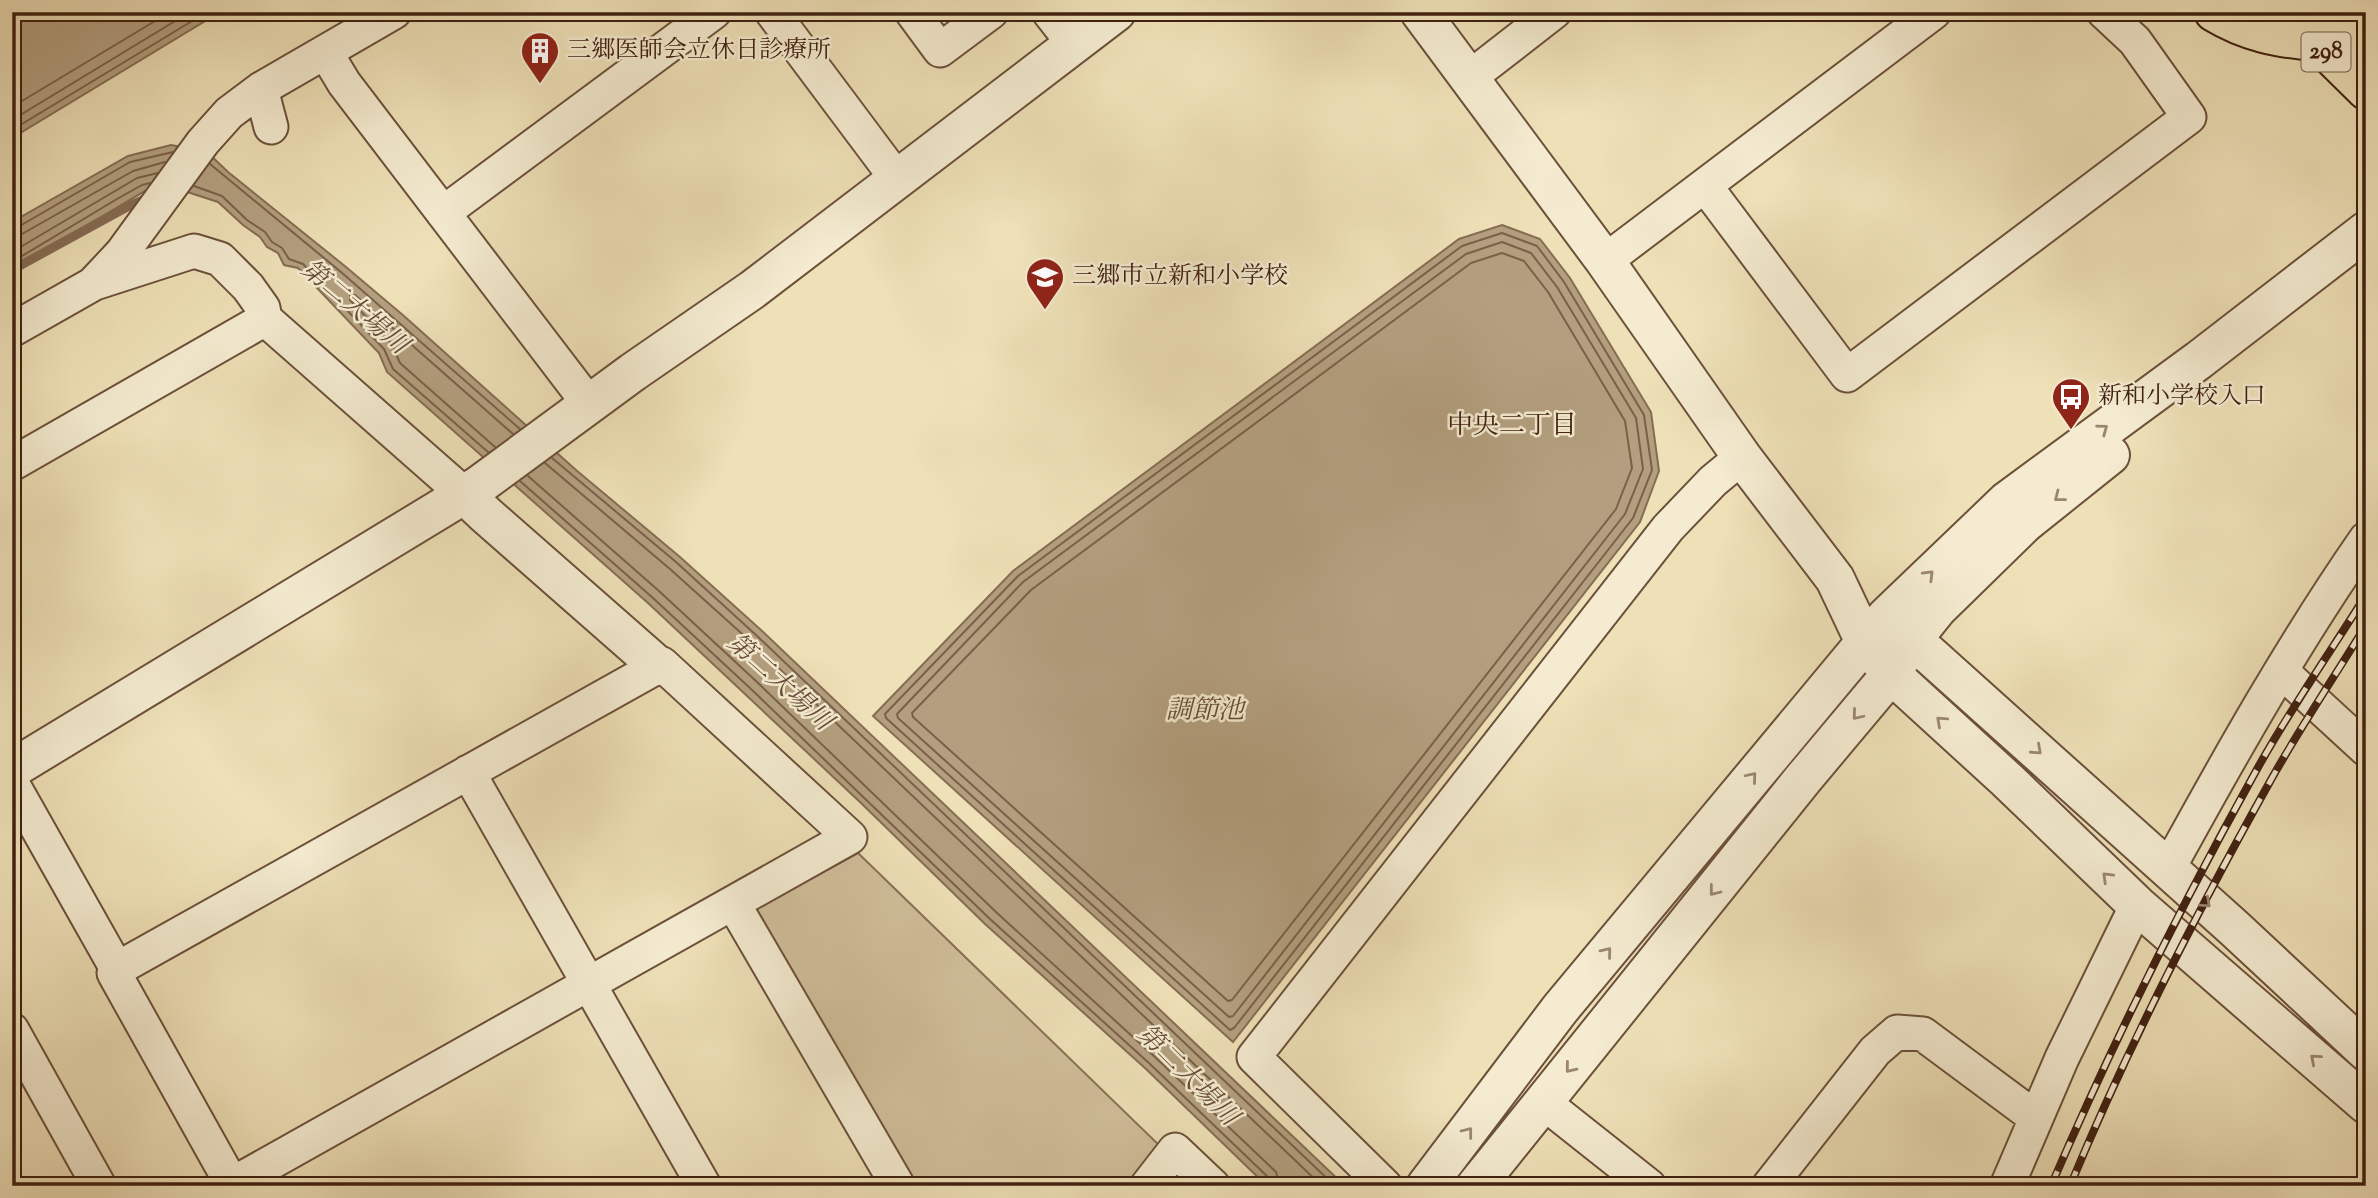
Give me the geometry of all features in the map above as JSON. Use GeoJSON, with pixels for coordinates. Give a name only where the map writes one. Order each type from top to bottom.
{"type":"FeatureCollection","features":[{"type":"Feature","properties":{"kind":"highway","name":"298"},"geometry":{"type":"LineString","coordinates":[[2214,12],[2228,21],[2272,37],[2318,27]]}},
{"type":"Feature","properties":{"kind":"highway","name":"298"},"geometry":{"type":"LineString","coordinates":[[2287,12],[2318,27],[2366,90]]}},
{"type":"Feature","properties":{"kind":"highway"},"geometry":{"type":"LineString","coordinates":[[2318,27],[2366,57]]}},
{"type":"Feature","properties":{"kind":"street"},"geometry":{"type":"LineString","coordinates":[[93,284],[122,253],[204,142],[229,113],[261,89],[394,12]]}},
{"type":"Feature","properties":{"kind":"street"},"geometry":{"type":"LineString","coordinates":[[443,213],[714,12]]}},
{"type":"Feature","properties":{"kind":"street"},"geometry":{"type":"LineString","coordinates":[[772,12],[897,179]]}},
{"type":"Feature","properties":{"kind":"street"},"geometry":{"type":"LineString","coordinates":[[912,12],[940,50],[991,12]]}},
{"type":"Feature","properties":{"kind":"street"},"geometry":{"type":"LineString","coordinates":[[1049,12],[1074,44]]}},
{"type":"Feature","properties":{"kind":"street"},"geometry":{"type":"LineString","coordinates":[[12,769],[471,490],[711,320],[1116,12]]}},
{"type":"Feature","properties":{"kind":"street"},"geometry":{"type":"LineString","coordinates":[[1420,12],[1605,261],[1742,457],[1835,579],[1888,633],[2168,869],[2366,1051]]}},
{"type":"Feature","properties":{"kind":"street"},"geometry":{"type":"LineString","coordinates":[[1469,78],[1554,12]]}},
{"type":"Feature","properties":{"kind":"street"},"geometry":{"type":"LineString","coordinates":[[1605,261],[1934,12]]}},
{"type":"Feature","properties":{"kind":"street"},"geometry":{"type":"LineString","coordinates":[[1706,187],[1847,374],[2189,117],[2135,41],[2104,12]]}},
{"type":"Feature","properties":{"kind":"street"},"geometry":{"type":"LineString","coordinates":[[326,53],[344,83],[589,404]]}},
{"type":"Feature","properties":{"kind":"street"},"geometry":{"type":"LineString","coordinates":[[261,89],[271,127]]}},
{"type":"Feature","properties":{"kind":"street"},"geometry":{"type":"LineString","coordinates":[[1426,1186],[1560,1009],[1888,633],[2007,502],[2199,360],[2366,231]]}},
{"type":"Feature","properties":{"kind":"street"},"geometry":{"type":"LineString","coordinates":[[12,330],[93,284],[194,251],[220,259],[248,287],[263,308],[265,319],[471,490],[486,515],[658,666]]}},
{"type":"Feature","properties":{"kind":"street"},"geometry":{"type":"LineString","coordinates":[[1888,633],[1937,609],[2025,523],[2366,262]]}},
{"type":"Feature","properties":{"kind":"street"},"geometry":{"type":"LineString","coordinates":[[12,464],[265,319]]}},
{"type":"Feature","properties":{"kind":"street"},"geometry":{"type":"LineString","coordinates":[[1385,1186],[1254,1057],[1668,528],[1713,481],[1742,457]]}},
{"type":"Feature","properties":{"kind":"street"},"geometry":{"type":"LineString","coordinates":[[2168,869],[2281,671],[2331,589],[2366,539]]}},
{"type":"Feature","properties":{"kind":"street"},"geometry":{"type":"LineString","coordinates":[[1888,633],[1891,674],[2007,780],[2137,905],[2366,1104]]}},
{"type":"Feature","properties":{"kind":"street"},"geometry":{"type":"LineString","coordinates":[[662,664],[850,837],[231,1185],[114,973],[117,969],[658,666],[662,664]]}},
{"type":"Feature","properties":{"kind":"street"},"geometry":{"type":"LineString","coordinates":[[2281,671],[2366,750]]}},
{"type":"Feature","properties":{"kind":"street"},"geometry":{"type":"LineString","coordinates":[[1476,1186],[1803,779],[1891,674]]}},
{"type":"Feature","properties":{"kind":"street"},"geometry":{"type":"LineString","coordinates":[[468,772],[696,1183]]}},
{"type":"Feature","properties":{"kind":"street"},"geometry":{"type":"LineString","coordinates":[[12,783],[117,969]]}},
{"type":"Feature","properties":{"kind":"street"},"geometry":{"type":"LineString","coordinates":[[733,903],[898,1186]]}},
{"type":"Feature","properties":{"kind":"street"},"geometry":{"type":"LineString","coordinates":[[2007,1186],[2062,1058],[2137,905]]}},
{"type":"Feature","properties":{"kind":"street"},"geometry":{"type":"LineString","coordinates":[[12,1031],[99,1186]]}},
{"type":"Feature","properties":{"kind":"street"},"geometry":{"type":"LineString","coordinates":[[1769,1186],[1875,1051],[1897,1032],[1923,1034],[2036,1118]]}},
{"type":"Feature","properties":{"kind":"street"},"geometry":{"type":"LineString","coordinates":[[1543,1102],[1649,1186]]}},
{"type":"Feature","properties":{"kind":"street"},"geometry":{"type":"LineString","coordinates":[[1147,1186],[1175,1150],[1213,1186]]}},
{"type":"Feature","properties":{"kind":"shaded area"},"geometry":{"type":"Polygon","coordinates":[[[858,853],[1162,1148],[1133,1186],[912,1186],[756,909],[858,853]]]}},
{"type":"Feature","properties":{"kind":"water"},"geometry":{"type":"Polygon","coordinates":[[[12,12],[220,12],[12,138],[12,12]]]}},
{"type":"Feature","properties":{"kind":"water","name":"第二大場川"},"geometry":{"type":"Polygon","coordinates":[[[171,145],[207,152],[404,316],[576,470],[680,557],[761,630],[1345,1186],[1267,1186],[1146,1069],[985,924],[648,603],[387,372],[379,353],[298,268],[284,265],[278,253],[267,247],[260,237],[218,202],[172,187],[145,191],[12,270],[12,222],[128,156],[171,145]]]}},
{"type":"Feature","properties":{"kind":"water","name":"調節池"},"geometry":{"type":"Polygon","coordinates":[[[1502,225],[1540,239],[1570,278],[1651,412],[1659,471],[1640,522],[1233,1042],[873,716],[1013,571],[1459,239],[1502,225]]]}},
{"type":"Feature","properties":{"kind":"waterway"},"geometry":{"type":"LineString","coordinates":[[12,270],[150,197]]}},
{"type":"Feature","properties":{"kind":"railway"},"geometry":{"type":"LineString","coordinates":[[2051,1186],[2148,976],[2228,822],[2269,749],[2366,595]]}},
{"type":"Feature","properties":{"kind":"railway"},"geometry":{"type":"LineString","coordinates":[[2070,1186],[2140,1030],[2217,878],[2283,759],[2366,625]]}},
{"type":"Feature","properties":{"kind":"place","name":"三郷医師会立休日診療所"},"geometry":{"type":"Point","coordinates":[540,85]}},
{"type":"Feature","properties":{"kind":"place","name":"三郷市立新和小学校"},"geometry":{"type":"Point","coordinates":[1045,311]}},
{"type":"Feature","properties":{"kind":"place","name":"新和小学校入口"},"geometry":{"type":"Point","coordinates":[2071,431]}},
{"type":"Feature","properties":{"kind":"district","name":"中央二丁目"},"geometry":{"type":"Point","coordinates":[1512,426]}}]}
